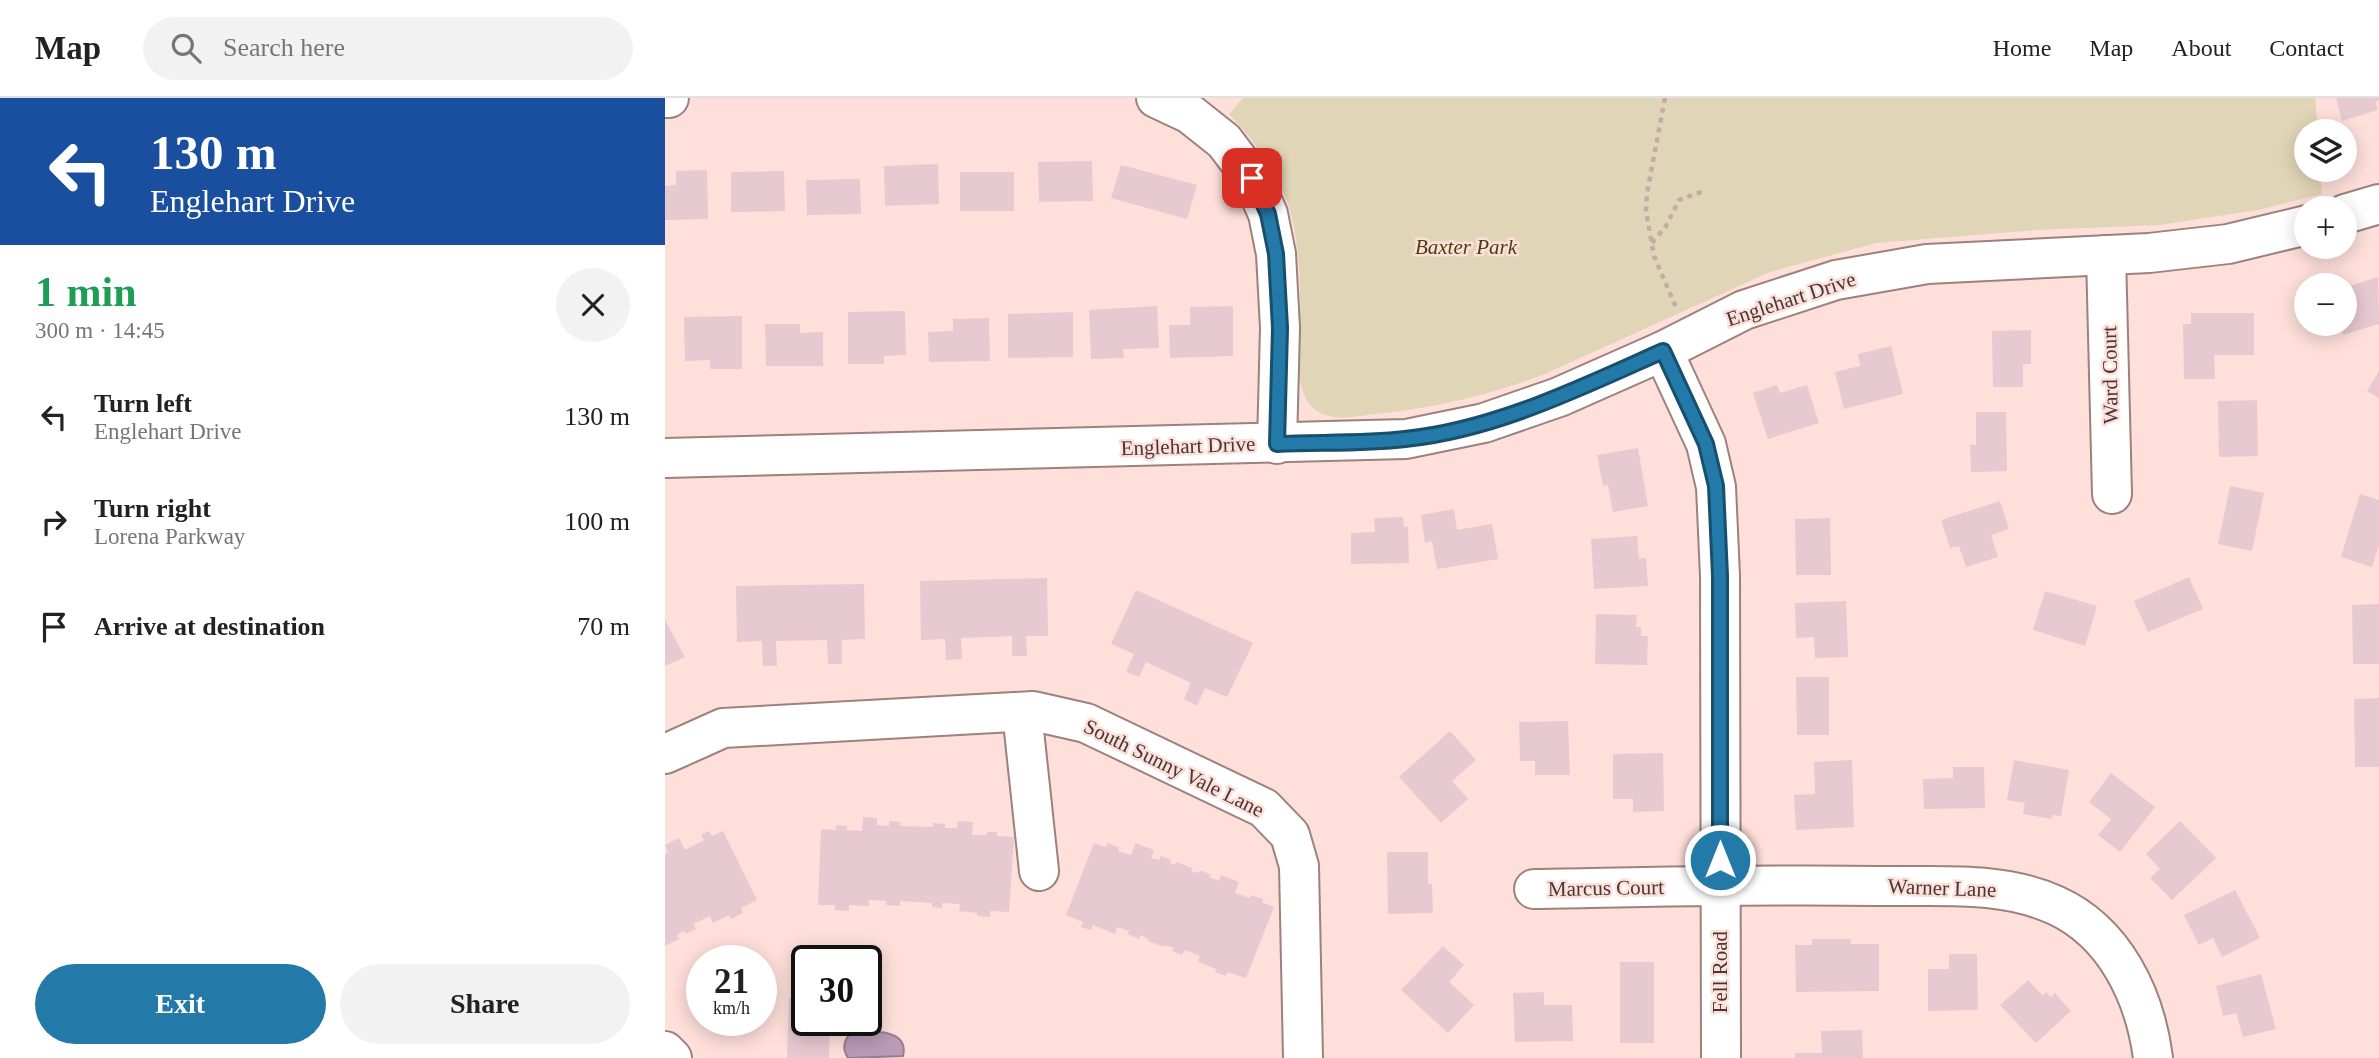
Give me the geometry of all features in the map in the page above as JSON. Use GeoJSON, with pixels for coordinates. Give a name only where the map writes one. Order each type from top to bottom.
{"type":"FeatureCollection","features":[{"type":"Feature","properties":{"kind":"street"},"geometry":{"type":"LineString","coordinates":[[1156,98],[1190,114],[1224,141],[1252,178],[1268,214],[1276,254],[1280,328],[1277,444]]}},
{"type":"Feature","properties":{"kind":"street"},"geometry":{"type":"LineString","coordinates":[[2357,210],[2379,204]]}},
{"type":"Feature","properties":{"kind":"street","name":"Englehart Drive"},"geometry":{"type":"LineString","coordinates":[[665,458],[1406,439],[1483,423],[1559,397],[1663,351],[1744,310],[1836,280],[1927,264],[2150,253],[2228,244],[2294,228]]}},
{"type":"Feature","properties":{"kind":"street","name":"Ward Court"},"geometry":{"type":"LineString","coordinates":[[2106,256],[2112,494]]}},
{"type":"Feature","properties":{"kind":"street","name":"Fell Road"},"geometry":{"type":"LineString","coordinates":[[1663,351],[1706,444],[1716,486],[1720,576],[1721,1058]]}},
{"type":"Feature","properties":{"kind":"street","name":"South Sunny Vale Lane"},"geometry":{"type":"LineString","coordinates":[[665,754],[723,727],[1033,711],[1086,723],[1264,808],[1290,835],[1299,866],[1301,892],[1303,1058]]}},
{"type":"Feature","properties":{"kind":"street"},"geometry":{"type":"LineString","coordinates":[[1022,712],[1039,871]]}},
{"type":"Feature","properties":{"kind":"street","name":"Marcus Court"},"geometry":{"type":"LineString","coordinates":[[1534,889],[1720,885]]}},
{"type":"Feature","properties":{"kind":"street","name":"Warner Lane"},"geometry":{"type":"LineString","coordinates":[[1720,885],[1991,887],[2029,895],[2057,906],[2093,930],[2125,968],[2146,1017],[2153,1058]]}},
{"type":"Feature","properties":{"kind":"street"},"geometry":{"type":"LineString","coordinates":[[665,1051],[672,1058]]}},
{"type":"Feature","properties":{"kind":"path"},"geometry":{"type":"LineString","coordinates":[[1665,98],[1646,211],[1654,257],[1677,311]]}},
{"type":"Feature","properties":{"kind":"path"},"geometry":{"type":"LineString","coordinates":[[1652,244],[1666,226],[1679,200],[1704,191]]}},
{"type":"Feature","properties":{"kind":"green space","name":"Baxter Park"},"geometry":{"type":"Polygon","coordinates":[[[1243,98],[2315,98],[2317,119],[2294,119],[2294,182],[2321,182],[2322,194],[2294,196],[2294,201],[2258,210],[2159,225],[2036,230],[1876,243],[1770,272],[1545,374],[1503,389],[1421,408],[1335,417],[1316,411],[1302,389],[1299,376],[1298,257],[1288,204],[1268,162],[1229,114],[1243,98]]]}},
{"type":"Feature","properties":{"kind":"shaded area"},"geometry":{"type":"Polygon","coordinates":[[[882,1032],[890,1034],[901,1042],[904,1048],[903,1056],[848,1058],[844,1047],[848,1036],[882,1036],[882,1032]]]}},
{"type":"Feature","properties":{"kind":"building"},"geometry":{"type":"Polygon","coordinates":[[[2336,98],[2379,98],[2375,102],[2378,110],[2341,119],[2336,98]]]}},
{"type":"Feature","properties":{"kind":"building"},"geometry":{"type":"Polygon","coordinates":[[[1092,161],[1093,201],[1039,202],[1038,162],[1092,161]]]}},
{"type":"Feature","properties":{"kind":"building"},"geometry":{"type":"Polygon","coordinates":[[[938,164],[939,204],[885,206],[884,166],[938,164]]]}},
{"type":"Feature","properties":{"kind":"building"},"geometry":{"type":"Polygon","coordinates":[[[1121,165],[1197,185],[1187,219],[1111,198],[1121,165]]]}},
{"type":"Feature","properties":{"kind":"building"},"geometry":{"type":"Polygon","coordinates":[[[707,170],[708,219],[665,220],[665,186],[676,185],[676,171],[707,170]]]}},
{"type":"Feature","properties":{"kind":"building"},"geometry":{"type":"Polygon","coordinates":[[[784,171],[785,211],[731,212],[731,172],[784,171]]]}},
{"type":"Feature","properties":{"kind":"building"},"geometry":{"type":"Polygon","coordinates":[[[960,172],[1014,172],[1014,211],[960,211],[960,172]]]}},
{"type":"Feature","properties":{"kind":"building"},"geometry":{"type":"Polygon","coordinates":[[[860,179],[861,214],[807,215],[806,180],[860,179]]]}},
{"type":"Feature","properties":{"kind":"building"},"geometry":{"type":"Polygon","coordinates":[[[2378,277],[2379,324],[2357,331],[2357,284],[2378,277]]]}},
{"type":"Feature","properties":{"kind":"building"},"geometry":{"type":"Polygon","coordinates":[[[1157,306],[1159,348],[1123,349],[1124,358],[1091,359],[1089,310],[1157,306]]]}},
{"type":"Feature","properties":{"kind":"building"},"geometry":{"type":"Polygon","coordinates":[[[1233,306],[1233,356],[1170,358],[1169,325],[1190,325],[1190,307],[1233,306]]]}},
{"type":"Feature","properties":{"kind":"building"},"geometry":{"type":"Polygon","coordinates":[[[905,311],[906,355],[884,356],[884,364],[848,364],[848,312],[905,311]]]}},
{"type":"Feature","properties":{"kind":"building"},"geometry":{"type":"Polygon","coordinates":[[[1073,312],[1073,357],[1008,358],[1008,314],[1073,312]]]}},
{"type":"Feature","properties":{"kind":"building"},"geometry":{"type":"Polygon","coordinates":[[[2191,313],[2254,313],[2254,355],[2214,355],[2215,379],[2184,379],[2183,324],[2191,324],[2191,313]]]}},
{"type":"Feature","properties":{"kind":"building"},"geometry":{"type":"Polygon","coordinates":[[[742,316],[742,369],[710,369],[710,360],[685,361],[684,317],[742,316]]]}},
{"type":"Feature","properties":{"kind":"building"},"geometry":{"type":"Polygon","coordinates":[[[989,318],[990,361],[929,362],[928,332],[953,331],[953,319],[989,318]]]}},
{"type":"Feature","properties":{"kind":"building"},"geometry":{"type":"Polygon","coordinates":[[[765,324],[800,324],[800,333],[823,332],[823,366],[766,366],[765,324]]]}},
{"type":"Feature","properties":{"kind":"building"},"geometry":{"type":"Polygon","coordinates":[[[2031,330],[2031,364],[2023,364],[2023,387],[1993,387],[1992,331],[2031,330]]]}},
{"type":"Feature","properties":{"kind":"building"},"geometry":{"type":"Polygon","coordinates":[[[1891,346],[1903,394],[1844,409],[1835,372],[1860,366],[1858,354],[1891,346]]]}},
{"type":"Feature","properties":{"kind":"building"},"geometry":{"type":"Polygon","coordinates":[[[2379,371],[2379,398],[2367,391],[2379,371]]]}},
{"type":"Feature","properties":{"kind":"building"},"geometry":{"type":"Polygon","coordinates":[[[1777,385],[1780,393],[1807,385],[1819,423],[1768,439],[1753,393],[1777,385]]]}},
{"type":"Feature","properties":{"kind":"building"},"geometry":{"type":"Polygon","coordinates":[[[2257,400],[2258,456],[2219,457],[2218,401],[2257,400]]]}},
{"type":"Feature","properties":{"kind":"building"},"geometry":{"type":"Polygon","coordinates":[[[1976,412],[2006,412],[2007,471],[1971,472],[1970,445],[1976,445],[1976,412]]]}},
{"type":"Feature","properties":{"kind":"building"},"geometry":{"type":"Polygon","coordinates":[[[1638,448],[1648,506],[1613,512],[1608,485],[1603,486],[1597,455],[1638,448]]]}},
{"type":"Feature","properties":{"kind":"building"},"geometry":{"type":"Polygon","coordinates":[[[2230,486],[2264,493],[2252,551],[2218,544],[2230,486]]]}},
{"type":"Feature","properties":{"kind":"building"},"geometry":{"type":"Polygon","coordinates":[[[2360,494],[2379,500],[2379,545],[2372,567],[2341,557],[2360,494]]]}},
{"type":"Feature","properties":{"kind":"building"},"geometry":{"type":"Polygon","coordinates":[[[2000,501],[2009,529],[1991,535],[1998,557],[1966,567],[1959,546],[1950,548],[1941,520],[2000,501]]]}},
{"type":"Feature","properties":{"kind":"building"},"geometry":{"type":"Polygon","coordinates":[[[1454,509],[1457,530],[1492,524],[1498,559],[1437,569],[1432,541],[1425,543],[1421,515],[1454,509]]]}},
{"type":"Feature","properties":{"kind":"building"},"geometry":{"type":"Polygon","coordinates":[[[1403,517],[1404,527],[1408,527],[1409,563],[1351,564],[1351,533],[1375,532],[1374,518],[1403,517]]]}},
{"type":"Feature","properties":{"kind":"building"},"geometry":{"type":"Polygon","coordinates":[[[1830,518],[1831,575],[1796,575],[1795,519],[1830,518]]]}},
{"type":"Feature","properties":{"kind":"building"},"geometry":{"type":"Polygon","coordinates":[[[1637,536],[1639,559],[1646,558],[1648,586],[1594,589],[1591,539],[1637,536]]]}},
{"type":"Feature","properties":{"kind":"building"},"geometry":{"type":"Polygon","coordinates":[[[2189,577],[2203,609],[2148,632],[2134,601],[2189,577]]]}},
{"type":"Feature","properties":{"kind":"building"},"geometry":{"type":"Polygon","coordinates":[[[1047,578],[1048,636],[1026,636],[1027,656],[1012,656],[1012,636],[961,638],[962,659],[946,660],[945,639],[921,640],[920,581],[1047,578]]]}},
{"type":"Feature","properties":{"kind":"building"},"geometry":{"type":"Polygon","coordinates":[[[864,584],[865,639],[842,640],[842,664],[828,664],[827,640],[776,641],[777,666],[763,666],[762,641],[737,642],[736,586],[864,584]]]}},
{"type":"Feature","properties":{"kind":"building"},"geometry":{"type":"Polygon","coordinates":[[[1136,590],[1253,643],[1227,697],[1205,688],[1197,706],[1184,699],[1191,683],[1146,662],[1139,677],[1126,672],[1134,654],[1111,644],[1136,590]]]}},
{"type":"Feature","properties":{"kind":"building"},"geometry":{"type":"Polygon","coordinates":[[[2045,591],[2097,606],[2085,646],[2033,630],[2045,591]]]}},
{"type":"Feature","properties":{"kind":"building"},"geometry":{"type":"Polygon","coordinates":[[[1846,601],[1848,657],[1815,658],[1814,637],[1796,638],[1795,603],[1846,601]]]}},
{"type":"Feature","properties":{"kind":"building"},"geometry":{"type":"Polygon","coordinates":[[[2379,604],[2379,664],[2353,664],[2352,605],[2379,604]]]}},
{"type":"Feature","properties":{"kind":"building"},"geometry":{"type":"Polygon","coordinates":[[[1596,614],[1637,615],[1636,627],[1641,627],[1641,636],[1648,636],[1647,665],[1595,664],[1596,614]]]}},
{"type":"Feature","properties":{"kind":"building"},"geometry":{"type":"Polygon","coordinates":[[[665,620],[685,657],[665,666],[665,620]]]}},
{"type":"Feature","properties":{"kind":"building"},"geometry":{"type":"Polygon","coordinates":[[[1796,677],[1829,677],[1829,735],[1797,735],[1796,677]]]}},
{"type":"Feature","properties":{"kind":"building"},"geometry":{"type":"Polygon","coordinates":[[[2379,698],[2379,767],[2355,767],[2354,699],[2379,698]]]}},
{"type":"Feature","properties":{"kind":"building"},"geometry":{"type":"Polygon","coordinates":[[[1568,721],[1570,775],[1535,775],[1535,761],[1520,761],[1519,722],[1568,721]]]}},
{"type":"Feature","properties":{"kind":"building"},"geometry":{"type":"Polygon","coordinates":[[[1450,731],[1476,760],[1452,781],[1468,799],[1441,823],[1399,777],[1450,731]]]}},
{"type":"Feature","properties":{"kind":"building"},"geometry":{"type":"Polygon","coordinates":[[[1663,753],[1664,811],[1633,812],[1633,799],[1613,799],[1613,754],[1663,753]]]}},
{"type":"Feature","properties":{"kind":"building"},"geometry":{"type":"Polygon","coordinates":[[[1852,760],[1854,827],[1796,830],[1794,795],[1815,794],[1814,762],[1852,760]]]}},
{"type":"Feature","properties":{"kind":"building"},"geometry":{"type":"Polygon","coordinates":[[[2014,760],[2069,770],[2061,816],[2053,815],[2052,819],[2023,814],[2025,803],[2007,800],[2014,760]]]}},
{"type":"Feature","properties":{"kind":"building"},"geometry":{"type":"Polygon","coordinates":[[[1953,767],[1984,767],[1985,808],[1924,809],[1923,779],[1953,778],[1953,767]]]}},
{"type":"Feature","properties":{"kind":"building"},"geometry":{"type":"Polygon","coordinates":[[[2111,773],[2155,807],[2120,852],[2098,835],[2111,819],[2089,802],[2111,773]]]}},
{"type":"Feature","properties":{"kind":"building"},"geometry":{"type":"Polygon","coordinates":[[[863,817],[877,818],[877,825],[889,826],[889,821],[900,822],[900,826],[933,827],[933,823],[945,824],[945,828],[957,828],[958,821],[973,822],[972,835],[997,832],[997,836],[1014,837],[1009,912],[990,911],[990,917],[977,916],[977,913],[959,911],[960,904],[942,903],[942,908],[932,907],[932,903],[900,901],[900,906],[886,905],[886,901],[869,900],[869,906],[849,905],[849,911],[835,910],[835,905],[818,905],[821,829],[836,830],[836,825],[847,826],[847,830],[862,831],[863,817]]]}},
{"type":"Feature","properties":{"kind":"building"},"geometry":{"type":"Polygon","coordinates":[[[2180,821],[2216,858],[2172,900],[2150,878],[2160,869],[2146,854],[2180,821]]]}},
{"type":"Feature","properties":{"kind":"building"},"geometry":{"type":"Polygon","coordinates":[[[709,831],[712,836],[723,831],[757,900],[741,908],[743,913],[731,919],[729,915],[713,923],[710,916],[693,924],[696,929],[686,934],[684,931],[677,935],[679,939],[665,946],[665,854],[668,852],[665,845],[679,838],[685,850],[704,840],[701,835],[709,831]]]}},
{"type":"Feature","properties":{"kind":"building"},"geometry":{"type":"Polygon","coordinates":[[[1094,843],[1106,847],[1107,843],[1119,847],[1118,851],[1131,855],[1136,843],[1154,850],[1151,858],[1159,860],[1161,856],[1171,860],[1170,863],[1175,865],[1176,862],[1199,873],[1200,870],[1219,881],[1221,875],[1239,882],[1235,893],[1263,899],[1262,902],[1274,907],[1246,978],[1227,972],[1226,976],[1215,972],[1216,969],[1198,962],[1200,956],[1185,950],[1182,955],[1172,951],[1174,948],[1148,941],[1140,935],[1139,939],[1128,934],[1129,931],[1117,927],[1115,934],[1093,925],[1091,930],[1081,927],[1083,922],[1066,915],[1094,843]]]}},
{"type":"Feature","properties":{"kind":"building"},"geometry":{"type":"Polygon","coordinates":[[[1387,852],[1428,852],[1428,883],[1432,884],[1433,913],[1388,914],[1387,852]]]}},
{"type":"Feature","properties":{"kind":"building"},"geometry":{"type":"Polygon","coordinates":[[[2235,890],[2260,938],[2222,957],[2213,938],[2199,945],[2184,915],[2235,890]]]}},
{"type":"Feature","properties":{"kind":"building"},"geometry":{"type":"Polygon","coordinates":[[[1812,939],[1851,939],[1851,944],[1879,944],[1879,991],[1796,992],[1795,945],[1812,945],[1812,939]]]}},
{"type":"Feature","properties":{"kind":"building"},"geometry":{"type":"Polygon","coordinates":[[[1443,946],[1464,965],[1449,982],[1474,1005],[1448,1033],[1401,990],[1443,946]]]}},
{"type":"Feature","properties":{"kind":"building"},"geometry":{"type":"Polygon","coordinates":[[[1949,954],[1977,954],[1978,1010],[1928,1011],[1928,969],[1949,969],[1949,954]]]}},
{"type":"Feature","properties":{"kind":"building"},"geometry":{"type":"Polygon","coordinates":[[[1620,962],[1654,962],[1654,1043],[1620,1043],[1620,962]]]}},
{"type":"Feature","properties":{"kind":"building"},"geometry":{"type":"Polygon","coordinates":[[[2261,974],[2276,1029],[2243,1037],[2236,1013],[2223,1016],[2216,986],[2261,974]]]}},
{"type":"Feature","properties":{"kind":"building"},"geometry":{"type":"Polygon","coordinates":[[[2028,980],[2043,996],[2046,992],[2051,997],[2055,993],[2071,1011],[2036,1043],[2000,1005],[2028,980]]]}},
{"type":"Feature","properties":{"kind":"building"},"geometry":{"type":"Polygon","coordinates":[[[1544,992],[1544,1005],[1572,1005],[1573,1041],[1515,1042],[1513,993],[1544,992]]]}},
{"type":"Feature","properties":{"kind":"building"},"geometry":{"type":"Polygon","coordinates":[[[791,998],[791,1036],[830,1036],[829,1058],[787,1058],[791,998]]]}},
{"type":"Feature","properties":{"kind":"building"},"geometry":{"type":"Polygon","coordinates":[[[1862,1030],[1863,1058],[1795,1058],[1795,1053],[1822,1053],[1821,1031],[1862,1030]]]}},
{"type":"Feature","properties":{"kind":"route"},"geometry":{"type":"LineString","coordinates":[[1252,178],[1268,214],[1276,254],[1280,328],[1277,444],[1406,439],[1483,423],[1559,397],[1663,351],[1706,444],[1716,486],[1720,576],[1720,860]]}}]}
